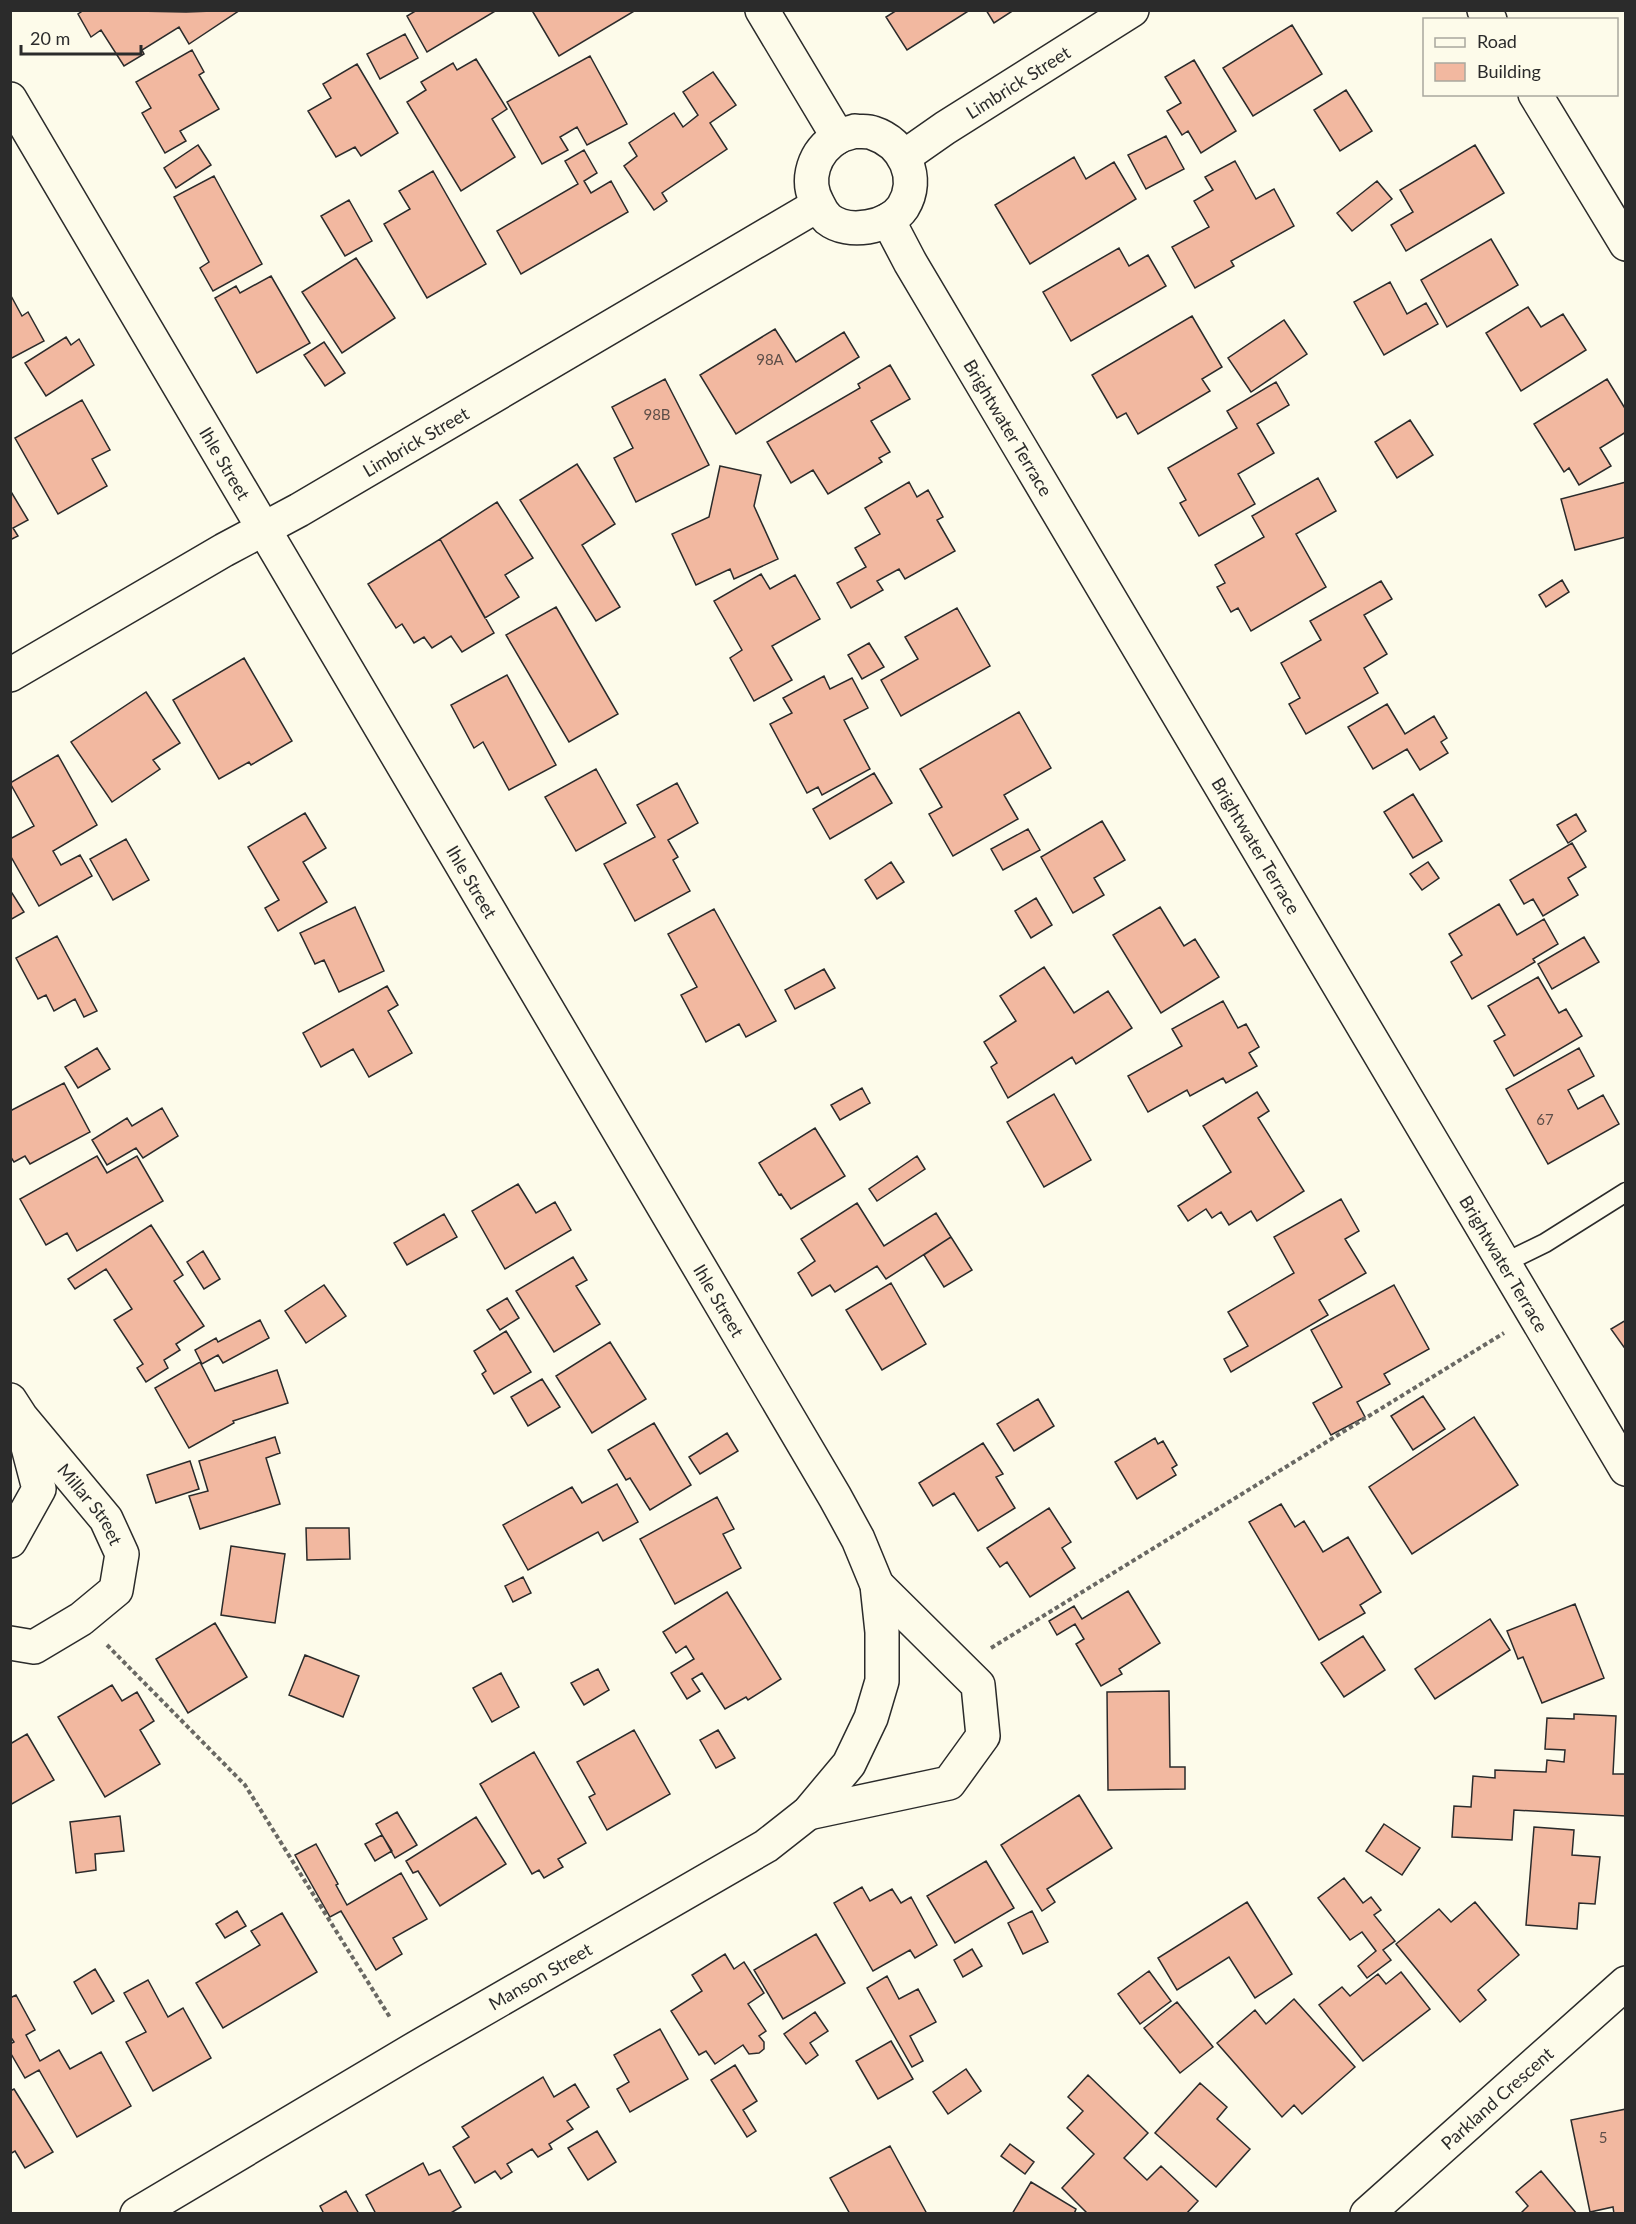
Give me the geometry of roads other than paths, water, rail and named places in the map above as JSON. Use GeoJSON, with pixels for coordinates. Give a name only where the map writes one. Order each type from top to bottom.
{"type":"FeatureCollection","features":[{"type":"Feature","properties":{"kind":"street"},"geometry":{"type":"LineString","coordinates":[[762,10],[838,137]]}},
{"type":"Feature","properties":{"kind":"street","name":"Limbrick Street"},"geometry":{"type":"LineString","coordinates":[[905,156],[945,128],[1132,10]]}},
{"type":"Feature","properties":{"kind":"street"},"geometry":{"type":"LineString","coordinates":[[1536,96],[1626,244]]}},
{"type":"Feature","properties":{"kind":"street","name":"Ihle Street"},"geometry":{"type":"LineString","coordinates":[[10,99],[829,1486],[858,1539],[878,1585],[882,1632],[882,1681]]}},
{"type":"Feature","properties":{"kind":"street"},"geometry":{"type":"LineString","coordinates":[[855,131],[872,133],[890,142],[905,156],[909,179],[906,197],[902,208],[888,220],[869,227],[846,227],[829,219],[818,205],[811,190],[814,164],[822,151],[838,137],[855,131]]}},
{"type":"Feature","properties":{"kind":"street","name":"Limbrick Street"},"geometry":{"type":"LineString","coordinates":[[10,675],[224,550],[263,530],[818,205]]}},
{"type":"Feature","properties":{"kind":"street","name":"Brightwater Terrace"},"geometry":{"type":"LineString","coordinates":[[888,220],[922,283],[1626,1469]]}},
{"type":"Feature","properties":{"kind":"street","name":"Millar Street"},"geometry":{"type":"LineString","coordinates":[[10,1541],[39,1489],[16,1409]]}},
{"type":"Feature","properties":{"kind":"street","name":"Millar Street"},"geometry":{"type":"LineString","coordinates":[[10,1643],[34,1647],[81,1619],[116,1590],[122,1554],[106,1519],[16,1409]]}},
{"type":"Feature","properties":{"kind":"street"},"geometry":{"type":"LineString","coordinates":[[808,1813],[949,1783],[983,1736],[978,1685],[878,1585]]}},
{"type":"Feature","properties":{"kind":"street","name":"Manson Street"},"geometry":{"type":"LineString","coordinates":[[137,2214],[411,2051],[766,1846],[808,1813],[849,1764],[871,1718],[882,1681]]}},
{"type":"Feature","properties":{"kind":"street","name":"Parkland Crescent"},"geometry":{"type":"LineString","coordinates":[[1367,2214],[1626,1983]]}},
{"type":"Feature","properties":{"kind":"lane"},"geometry":{"type":"LineString","coordinates":[[1504,1263],[1545,1243],[1626,1192]]}}]}
